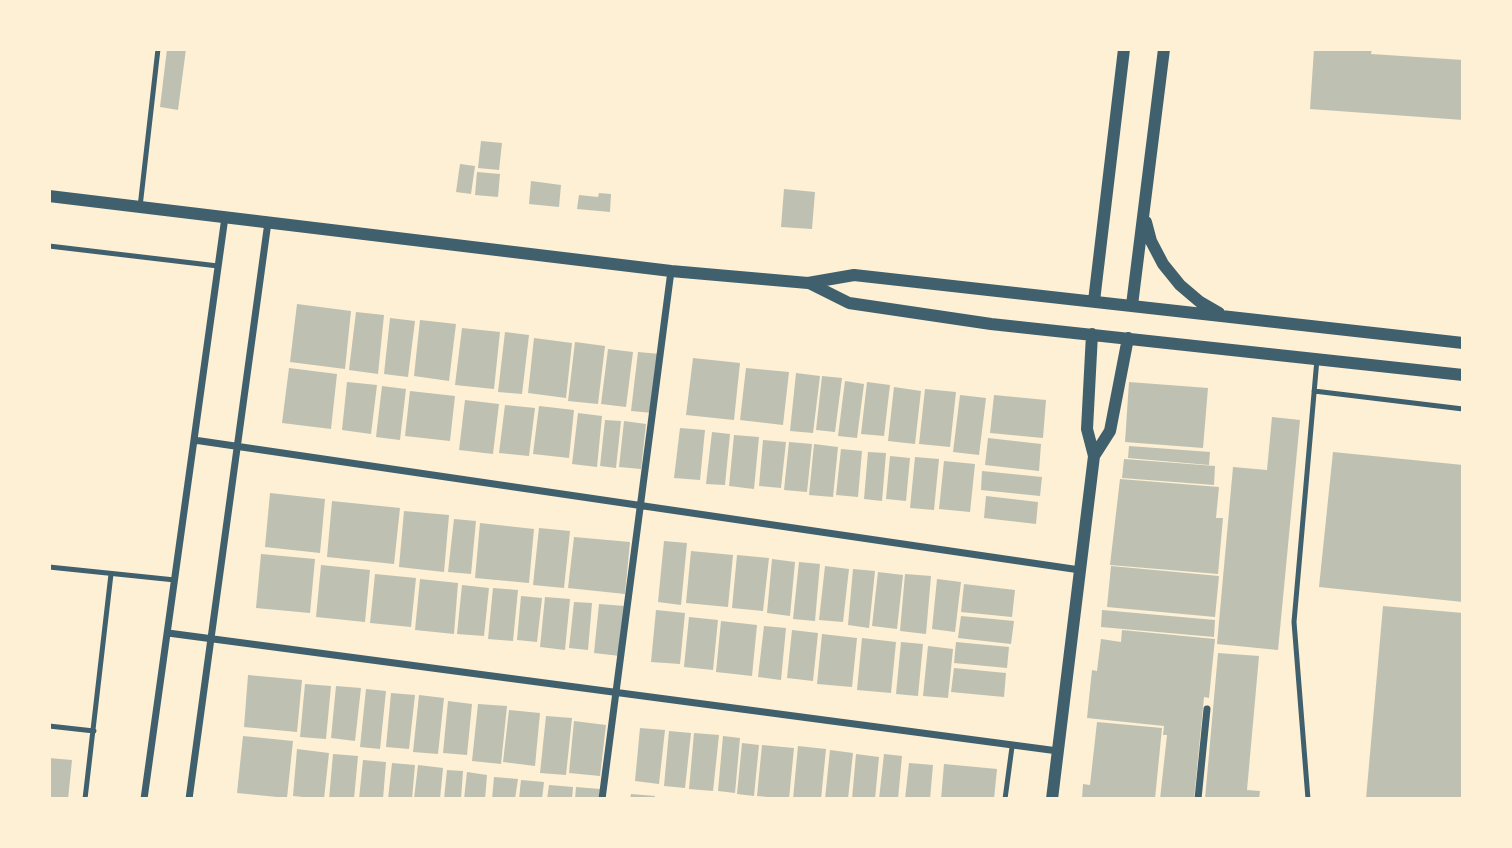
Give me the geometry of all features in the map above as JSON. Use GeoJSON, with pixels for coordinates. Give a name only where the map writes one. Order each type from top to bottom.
{"type":"FeatureCollection","features":[{"type":"Feature","properties":{"kind":"street"},"geometry":{"type":"LineString","coordinates":[[1094,301],[1124,49]]}},
{"type":"Feature","properties":{"kind":"street"},"geometry":{"type":"LineString","coordinates":[[1132,305],[1164,49]]}},
{"type":"Feature","properties":{"kind":"street"},"geometry":{"type":"LineString","coordinates":[[49,196],[671,271],[808,283],[853,275],[1463,343]]}},
{"type":"Feature","properties":{"kind":"street"},"geometry":{"type":"LineString","coordinates":[[1144,215],[1151,241],[1163,264],[1180,285],[1200,302],[1224,316]]}},
{"type":"Feature","properties":{"kind":"street"},"geometry":{"type":"LineString","coordinates":[[144,799],[225,217]]}},
{"type":"Feature","properties":{"kind":"street"},"geometry":{"type":"LineString","coordinates":[[189,799],[268,222]]}},
{"type":"Feature","properties":{"kind":"street"},"geometry":{"type":"LineString","coordinates":[[602,799],[671,271]]}},
{"type":"Feature","properties":{"kind":"street"},"geometry":{"type":"LineString","coordinates":[[808,283],[849,303],[990,324],[1463,375]]}},
{"type":"Feature","properties":{"kind":"street"},"geometry":{"type":"LineString","coordinates":[[1052,799],[1094,456],[1087,429],[1092,334]]}},
{"type":"Feature","properties":{"kind":"street"},"geometry":{"type":"LineString","coordinates":[[1094,456],[1110,431],[1128,338]]}},
{"type":"Feature","properties":{"kind":"street"},"geometry":{"type":"LineString","coordinates":[[194,440],[1080,570]]}},
{"type":"Feature","properties":{"kind":"street"},"geometry":{"type":"LineString","coordinates":[[168,632],[1012,747],[1058,751]]}},
{"type":"Feature","properties":{"kind":"street"},"geometry":{"type":"LineString","coordinates":[[1198,799],[1207,709]]}},
{"type":"Feature","properties":{"kind":"lane"},"geometry":{"type":"LineString","coordinates":[[140,207],[158,49]]}},
{"type":"Feature","properties":{"kind":"lane"},"geometry":{"type":"LineString","coordinates":[[49,246],[218,266]]}},
{"type":"Feature","properties":{"kind":"lane"},"geometry":{"type":"LineString","coordinates":[[1308,799],[1294,622],[1317,359]]}},
{"type":"Feature","properties":{"kind":"lane"},"geometry":{"type":"LineString","coordinates":[[1314,391],[1463,408]]}},
{"type":"Feature","properties":{"kind":"lane"},"geometry":{"type":"LineString","coordinates":[[49,567],[175,580]]}},
{"type":"Feature","properties":{"kind":"lane"},"geometry":{"type":"LineString","coordinates":[[85,799],[111,574]]}},
{"type":"Feature","properties":{"kind":"lane"},"geometry":{"type":"LineString","coordinates":[[49,726],[94,731]]}},
{"type":"Feature","properties":{"kind":"lane"},"geometry":{"type":"LineString","coordinates":[[1005,799],[1012,747]]}},
{"type":"Feature","properties":{"kind":"building"},"geometry":{"type":"Polygon","coordinates":[[[167,49],[186,49],[178,110],[160,107],[167,49]]]}},
{"type":"Feature","properties":{"kind":"building"},"geometry":{"type":"Polygon","coordinates":[[[1314,49],[1372,49],[1371,54],[1463,60],[1463,120],[1310,109],[1314,49]]]}},
{"type":"Feature","properties":{"kind":"building"},"geometry":{"type":"Polygon","coordinates":[[[481,141],[502,143],[499,170],[478,168],[481,141]]]}},
{"type":"Feature","properties":{"kind":"building"},"geometry":{"type":"Polygon","coordinates":[[[460,164],[475,166],[471,194],[456,192],[460,164]]]}},
{"type":"Feature","properties":{"kind":"building"},"geometry":{"type":"Polygon","coordinates":[[[477,172],[500,174],[498,197],[475,195],[477,172]]]}},
{"type":"Feature","properties":{"kind":"building"},"geometry":{"type":"Polygon","coordinates":[[[531,181],[561,185],[559,207],[529,204],[531,181]]]}},
{"type":"Feature","properties":{"kind":"building"},"geometry":{"type":"Polygon","coordinates":[[[784,189],[815,192],[812,229],[781,227],[784,189]]]}},
{"type":"Feature","properties":{"kind":"building"},"geometry":{"type":"Polygon","coordinates":[[[599,193],[611,194],[610,212],[577,209],[579,195],[598,197],[599,193]]]}},
{"type":"Feature","properties":{"kind":"building"},"geometry":{"type":"Polygon","coordinates":[[[297,304],[351,311],[345,369],[290,362],[297,304]]]}},
{"type":"Feature","properties":{"kind":"building"},"geometry":{"type":"Polygon","coordinates":[[[356,312],[384,315],[378,374],[349,370],[356,312]]]}},
{"type":"Feature","properties":{"kind":"building"},"geometry":{"type":"Polygon","coordinates":[[[390,318],[415,321],[408,377],[384,374],[390,318]]]}},
{"type":"Feature","properties":{"kind":"building"},"geometry":{"type":"Polygon","coordinates":[[[420,320],[456,324],[449,381],[414,376],[420,320]]]}},
{"type":"Feature","properties":{"kind":"building"},"geometry":{"type":"Polygon","coordinates":[[[462,328],[500,332],[494,389],[455,385],[462,328]]]}},
{"type":"Feature","properties":{"kind":"building"},"geometry":{"type":"Polygon","coordinates":[[[505,332],[529,335],[522,394],[498,392],[505,332]]]}},
{"type":"Feature","properties":{"kind":"building"},"geometry":{"type":"Polygon","coordinates":[[[534,338],[572,343],[566,398],[528,393],[534,338]]]}},
{"type":"Feature","properties":{"kind":"building"},"geometry":{"type":"Polygon","coordinates":[[[575,342],[605,346],[598,404],[568,401],[575,342]]]}},
{"type":"Feature","properties":{"kind":"building"},"geometry":{"type":"Polygon","coordinates":[[[608,349],[633,352],[626,407],[601,404],[608,349]]]}},
{"type":"Feature","properties":{"kind":"building"},"geometry":{"type":"Polygon","coordinates":[[[638,352],[660,354],[653,413],[631,411],[638,352]]]}},
{"type":"Feature","properties":{"kind":"building"},"geometry":{"type":"Polygon","coordinates":[[[693,358],[740,363],[734,420],[686,415],[693,358]]]}},
{"type":"Feature","properties":{"kind":"building"},"geometry":{"type":"Polygon","coordinates":[[[289,368],[337,374],[331,429],[282,423],[289,368]]]}},
{"type":"Feature","properties":{"kind":"building"},"geometry":{"type":"Polygon","coordinates":[[[746,368],[789,372],[783,425],[740,420],[746,368]]]}},
{"type":"Feature","properties":{"kind":"building"},"geometry":{"type":"Polygon","coordinates":[[[796,373],[820,376],[813,433],[790,431],[796,373]]]}},
{"type":"Feature","properties":{"kind":"building"},"geometry":{"type":"Polygon","coordinates":[[[822,376],[842,378],[835,432],[816,430],[822,376]]]}},
{"type":"Feature","properties":{"kind":"building"},"geometry":{"type":"Polygon","coordinates":[[[845,381],[864,384],[857,438],[838,436],[845,381]]]}},
{"type":"Feature","properties":{"kind":"building"},"geometry":{"type":"Polygon","coordinates":[[[347,382],[377,385],[371,434],[342,430],[347,382]]]}},
{"type":"Feature","properties":{"kind":"building"},"geometry":{"type":"Polygon","coordinates":[[[867,382],[890,385],[884,436],[861,434],[867,382]]]}},
{"type":"Feature","properties":{"kind":"building"},"geometry":{"type":"Polygon","coordinates":[[[1129,382],[1208,388],[1203,448],[1125,442],[1129,382]]]}},
{"type":"Feature","properties":{"kind":"building"},"geometry":{"type":"Polygon","coordinates":[[[382,386],[406,389],[400,440],[376,437],[382,386]]]}},
{"type":"Feature","properties":{"kind":"building"},"geometry":{"type":"Polygon","coordinates":[[[894,387],[921,391],[915,444],[888,441],[894,387]]]}},
{"type":"Feature","properties":{"kind":"building"},"geometry":{"type":"Polygon","coordinates":[[[925,389],[956,392],[950,447],[919,444],[925,389]]]}},
{"type":"Feature","properties":{"kind":"building"},"geometry":{"type":"Polygon","coordinates":[[[410,391],[455,396],[450,441],[405,436],[410,391]]]}},
{"type":"Feature","properties":{"kind":"building"},"geometry":{"type":"Polygon","coordinates":[[[960,395],[986,398],[979,455],[953,452],[960,395]]]}},
{"type":"Feature","properties":{"kind":"building"},"geometry":{"type":"Polygon","coordinates":[[[994,395],[1046,400],[1043,438],[990,433],[994,395]]]}},
{"type":"Feature","properties":{"kind":"building"},"geometry":{"type":"Polygon","coordinates":[[[465,400],[499,404],[493,454],[459,450],[465,400]]]}},
{"type":"Feature","properties":{"kind":"building"},"geometry":{"type":"Polygon","coordinates":[[[505,405],[535,408],[529,456],[499,453],[505,405]]]}},
{"type":"Feature","properties":{"kind":"building"},"geometry":{"type":"Polygon","coordinates":[[[539,406],[574,410],[569,458],[533,454],[539,406]]]}},
{"type":"Feature","properties":{"kind":"building"},"geometry":{"type":"Polygon","coordinates":[[[578,413],[602,416],[597,467],[572,464],[578,413]]]}},
{"type":"Feature","properties":{"kind":"building"},"geometry":{"type":"Polygon","coordinates":[[[1272,417],[1300,420],[1278,650],[1217,644],[1233,467],[1267,470],[1272,417]]]}},
{"type":"Feature","properties":{"kind":"building"},"geometry":{"type":"Polygon","coordinates":[[[605,420],[621,421],[616,468],[600,466],[605,420]]]}},
{"type":"Feature","properties":{"kind":"building"},"geometry":{"type":"Polygon","coordinates":[[[624,421],[646,424],[641,469],[619,467],[624,421]]]}},
{"type":"Feature","properties":{"kind":"building"},"geometry":{"type":"Polygon","coordinates":[[[680,428],[705,430],[700,480],[674,478],[680,428]]]}},
{"type":"Feature","properties":{"kind":"building"},"geometry":{"type":"Polygon","coordinates":[[[712,432],[730,434],[725,485],[706,484],[712,432]]]}},
{"type":"Feature","properties":{"kind":"building"},"geometry":{"type":"Polygon","coordinates":[[[734,435],[759,437],[754,489],[729,486],[734,435]]]}},
{"type":"Feature","properties":{"kind":"building"},"geometry":{"type":"Polygon","coordinates":[[[988,438],[1041,444],[1039,471],[985,465],[988,438]]]}},
{"type":"Feature","properties":{"kind":"building"},"geometry":{"type":"Polygon","coordinates":[[[763,440],[786,442],[781,488],[759,486],[763,440]]]}},
{"type":"Feature","properties":{"kind":"building"},"geometry":{"type":"Polygon","coordinates":[[[789,442],[812,444],[807,492],[784,490],[789,442]]]}},
{"type":"Feature","properties":{"kind":"building"},"geometry":{"type":"Polygon","coordinates":[[[814,444],[838,447],[833,497],[809,495],[814,444]]]}},
{"type":"Feature","properties":{"kind":"building"},"geometry":{"type":"Polygon","coordinates":[[[1129,446],[1210,452],[1209,465],[1128,458],[1129,446]]]}},
{"type":"Feature","properties":{"kind":"building"},"geometry":{"type":"Polygon","coordinates":[[[841,449],[862,451],[858,497],[836,495],[841,449]]]}},
{"type":"Feature","properties":{"kind":"building"},"geometry":{"type":"Polygon","coordinates":[[[868,452],[886,453],[882,501],[864,499],[868,452]]]}},
{"type":"Feature","properties":{"kind":"building"},"geometry":{"type":"Polygon","coordinates":[[[1333,452],[1463,465],[1463,602],[1319,587],[1333,452]]]}},
{"type":"Feature","properties":{"kind":"building"},"geometry":{"type":"Polygon","coordinates":[[[890,456],[910,458],[906,501],[886,499],[890,456]]]}},
{"type":"Feature","properties":{"kind":"building"},"geometry":{"type":"Polygon","coordinates":[[[915,457],[939,459],[934,510],[910,508],[915,457]]]}},
{"type":"Feature","properties":{"kind":"building"},"geometry":{"type":"Polygon","coordinates":[[[1124,459],[1215,466],[1214,485],[1122,478],[1124,459]]]}},
{"type":"Feature","properties":{"kind":"building"},"geometry":{"type":"Polygon","coordinates":[[[944,461],[975,464],[970,512],[939,509],[944,461]]]}},
{"type":"Feature","properties":{"kind":"building"},"geometry":{"type":"Polygon","coordinates":[[[982,471],[1042,477],[1040,496],[981,490],[982,471]]]}},
{"type":"Feature","properties":{"kind":"building"},"geometry":{"type":"Polygon","coordinates":[[[1120,479],[1219,487],[1216,518],[1223,518],[1218,574],[1110,565],[1120,479]]]}},
{"type":"Feature","properties":{"kind":"building"},"geometry":{"type":"Polygon","coordinates":[[[270,493],[325,499],[320,553],[265,547],[270,493]]]}},
{"type":"Feature","properties":{"kind":"building"},"geometry":{"type":"Polygon","coordinates":[[[986,496],[1038,502],[1036,524],[984,518],[986,496]]]}},
{"type":"Feature","properties":{"kind":"building"},"geometry":{"type":"Polygon","coordinates":[[[332,501],[400,508],[394,564],[327,557],[332,501]]]}},
{"type":"Feature","properties":{"kind":"building"},"geometry":{"type":"Polygon","coordinates":[[[404,511],[449,515],[444,572],[399,567],[404,511]]]}},
{"type":"Feature","properties":{"kind":"building"},"geometry":{"type":"Polygon","coordinates":[[[454,519],[476,521],[471,574],[448,572],[454,519]]]}},
{"type":"Feature","properties":{"kind":"building"},"geometry":{"type":"Polygon","coordinates":[[[480,523],[534,529],[529,583],[475,578],[480,523]]]}},
{"type":"Feature","properties":{"kind":"building"},"geometry":{"type":"Polygon","coordinates":[[[539,528],[570,531],[564,588],[533,585],[539,528]]]}},
{"type":"Feature","properties":{"kind":"building"},"geometry":{"type":"Polygon","coordinates":[[[574,537],[630,542],[625,594],[568,588],[574,537]]]}},
{"type":"Feature","properties":{"kind":"building"},"geometry":{"type":"Polygon","coordinates":[[[664,541],[687,543],[681,605],[658,602],[664,541]]]}},
{"type":"Feature","properties":{"kind":"building"},"geometry":{"type":"Polygon","coordinates":[[[691,551],[733,555],[728,607],[686,603],[691,551]]]}},
{"type":"Feature","properties":{"kind":"building"},"geometry":{"type":"Polygon","coordinates":[[[261,554],[315,559],[310,613],[256,608],[261,554]]]}},
{"type":"Feature","properties":{"kind":"building"},"geometry":{"type":"Polygon","coordinates":[[[737,555],[769,558],[763,611],[732,608],[737,555]]]}},
{"type":"Feature","properties":{"kind":"building"},"geometry":{"type":"Polygon","coordinates":[[[772,559],[795,562],[790,616],[767,613],[772,559]]]}},
{"type":"Feature","properties":{"kind":"building"},"geometry":{"type":"Polygon","coordinates":[[[799,562],[820,564],[815,621],[793,619],[799,562]]]}},
{"type":"Feature","properties":{"kind":"building"},"geometry":{"type":"Polygon","coordinates":[[[321,565],[370,570],[365,622],[316,617],[321,565]]]}},
{"type":"Feature","properties":{"kind":"building"},"geometry":{"type":"Polygon","coordinates":[[[825,566],[849,569],[843,622],[819,620],[825,566]]]}},
{"type":"Feature","properties":{"kind":"building"},"geometry":{"type":"Polygon","coordinates":[[[1111,566],[1219,576],[1215,617],[1107,607],[1111,566]]]}},
{"type":"Feature","properties":{"kind":"building"},"geometry":{"type":"Polygon","coordinates":[[[853,569],[875,571],[869,628],[848,625],[853,569]]]}},
{"type":"Feature","properties":{"kind":"building"},"geometry":{"type":"Polygon","coordinates":[[[878,572],[903,575],[897,629],[872,626],[878,572]]]}},
{"type":"Feature","properties":{"kind":"building"},"geometry":{"type":"Polygon","coordinates":[[[375,574],[416,578],[411,627],[370,623],[375,574]]]}},
{"type":"Feature","properties":{"kind":"building"},"geometry":{"type":"Polygon","coordinates":[[[905,574],[931,576],[926,634],[900,631],[905,574]]]}},
{"type":"Feature","properties":{"kind":"building"},"geometry":{"type":"Polygon","coordinates":[[[420,579],[458,583],[454,634],[415,630],[420,579]]]}},
{"type":"Feature","properties":{"kind":"building"},"geometry":{"type":"Polygon","coordinates":[[[937,579],[961,582],[955,632],[932,629],[937,579]]]}},
{"type":"Feature","properties":{"kind":"building"},"geometry":{"type":"Polygon","coordinates":[[[964,584],[1015,590],[1012,617],[961,612],[964,584]]]}},
{"type":"Feature","properties":{"kind":"building"},"geometry":{"type":"Polygon","coordinates":[[[462,585],[489,588],[484,636],[457,634],[462,585]]]}},
{"type":"Feature","properties":{"kind":"building"},"geometry":{"type":"Polygon","coordinates":[[[493,588],[518,590],[513,641],[488,639],[493,588]]]}},
{"type":"Feature","properties":{"kind":"building"},"geometry":{"type":"Polygon","coordinates":[[[521,596],[542,598],[537,642],[517,640],[521,596]]]}},
{"type":"Feature","properties":{"kind":"building"},"geometry":{"type":"Polygon","coordinates":[[[545,597],[570,599],[565,650],[540,647],[545,597]]]}},
{"type":"Feature","properties":{"kind":"building"},"geometry":{"type":"Polygon","coordinates":[[[574,602],[592,603],[588,650],[569,648],[574,602]]]}},
{"type":"Feature","properties":{"kind":"building"},"geometry":{"type":"Polygon","coordinates":[[[599,604],[625,606],[620,656],[594,653],[599,604]]]}},
{"type":"Feature","properties":{"kind":"building"},"geometry":{"type":"Polygon","coordinates":[[[1383,606],[1463,613],[1463,799],[1366,799],[1383,606]]]}},
{"type":"Feature","properties":{"kind":"building"},"geometry":{"type":"Polygon","coordinates":[[[656,610],[685,613],[680,664],[651,662],[656,610]]]}},
{"type":"Feature","properties":{"kind":"building"},"geometry":{"type":"Polygon","coordinates":[[[1102,610],[1215,620],[1214,637],[1101,627],[1102,610]]]}},
{"type":"Feature","properties":{"kind":"building"},"geometry":{"type":"Polygon","coordinates":[[[961,616],[1014,621],[1011,644],[958,638],[961,616]]]}},
{"type":"Feature","properties":{"kind":"building"},"geometry":{"type":"Polygon","coordinates":[[[689,617],[718,620],[713,670],[684,667],[689,617]]]}},
{"type":"Feature","properties":{"kind":"building"},"geometry":{"type":"Polygon","coordinates":[[[721,621],[757,625],[752,676],[716,672],[721,621]]]}},
{"type":"Feature","properties":{"kind":"building"},"geometry":{"type":"Polygon","coordinates":[[[764,626],[786,628],[781,680],[758,677],[764,626]]]}},
{"type":"Feature","properties":{"kind":"building"},"geometry":{"type":"Polygon","coordinates":[[[792,630],[818,633],[813,681],[787,678],[792,630]]]}},
{"type":"Feature","properties":{"kind":"building"},"geometry":{"type":"Polygon","coordinates":[[[1122,630],[1215,639],[1209,698],[1204,697],[1194,799],[1160,799],[1167,735],[1163,735],[1164,726],[1087,718],[1092,670],[1097,671],[1101,639],[1121,642],[1122,630]]]}},
{"type":"Feature","properties":{"kind":"building"},"geometry":{"type":"Polygon","coordinates":[[[822,634],[857,638],[852,687],[817,684],[822,634]]]}},
{"type":"Feature","properties":{"kind":"building"},"geometry":{"type":"Polygon","coordinates":[[[862,638],[896,642],[891,693],[857,690],[862,638]]]}},
{"type":"Feature","properties":{"kind":"building"},"geometry":{"type":"Polygon","coordinates":[[[901,642],[923,644],[918,696],[896,694],[901,642]]]}},
{"type":"Feature","properties":{"kind":"building"},"geometry":{"type":"Polygon","coordinates":[[[956,642],[1009,647],[1007,668],[954,663],[956,642]]]}},
{"type":"Feature","properties":{"kind":"building"},"geometry":{"type":"Polygon","coordinates":[[[928,646],[953,649],[948,698],[923,696],[928,646]]]}},
{"type":"Feature","properties":{"kind":"building"},"geometry":{"type":"Polygon","coordinates":[[[1218,653],[1259,656],[1247,790],[1260,791],[1259,799],[1205,799],[1218,653]]]}},
{"type":"Feature","properties":{"kind":"building"},"geometry":{"type":"Polygon","coordinates":[[[954,668],[1006,673],[1004,697],[951,692],[954,668]]]}},
{"type":"Feature","properties":{"kind":"building"},"geometry":{"type":"Polygon","coordinates":[[[248,675],[302,680],[297,732],[244,727],[248,675]]]}},
{"type":"Feature","properties":{"kind":"building"},"geometry":{"type":"Polygon","coordinates":[[[305,684],[331,686],[326,739],[300,737],[305,684]]]}},
{"type":"Feature","properties":{"kind":"building"},"geometry":{"type":"Polygon","coordinates":[[[336,686],[361,688],[355,741],[331,738],[336,686]]]}},
{"type":"Feature","properties":{"kind":"building"},"geometry":{"type":"Polygon","coordinates":[[[366,689],[386,691],[380,749],[360,747],[366,689]]]}},
{"type":"Feature","properties":{"kind":"building"},"geometry":{"type":"Polygon","coordinates":[[[391,693],[415,695],[409,749],[386,747],[391,693]]]}},
{"type":"Feature","properties":{"kind":"building"},"geometry":{"type":"Polygon","coordinates":[[[419,695],[444,698],[438,754],[413,752],[419,695]]]}},
{"type":"Feature","properties":{"kind":"building"},"geometry":{"type":"Polygon","coordinates":[[[448,701],[472,704],[467,755],[443,753],[448,701]]]}},
{"type":"Feature","properties":{"kind":"building"},"geometry":{"type":"Polygon","coordinates":[[[478,704],[507,706],[501,764],[472,761],[478,704]]]}},
{"type":"Feature","properties":{"kind":"building"},"geometry":{"type":"Polygon","coordinates":[[[509,710],[540,713],[535,766],[503,762],[509,710]]]}},
{"type":"Feature","properties":{"kind":"building"},"geometry":{"type":"Polygon","coordinates":[[[546,716],[572,718],[566,775],[540,773],[546,716]]]}},
{"type":"Feature","properties":{"kind":"building"},"geometry":{"type":"Polygon","coordinates":[[[574,721],[606,725],[600,776],[569,773],[574,721]]]}},
{"type":"Feature","properties":{"kind":"building"},"geometry":{"type":"Polygon","coordinates":[[[1097,722],[1162,728],[1155,799],[1082,799],[1083,784],[1090,785],[1097,722]]]}},
{"type":"Feature","properties":{"kind":"building"},"geometry":{"type":"Polygon","coordinates":[[[640,728],[665,730],[659,784],[635,781],[640,728]]]}},
{"type":"Feature","properties":{"kind":"building"},"geometry":{"type":"Polygon","coordinates":[[[669,731],[691,733],[685,788],[664,786],[669,731]]]}},
{"type":"Feature","properties":{"kind":"building"},"geometry":{"type":"Polygon","coordinates":[[[694,733],[719,735],[713,791],[689,789],[694,733]]]}},
{"type":"Feature","properties":{"kind":"building"},"geometry":{"type":"Polygon","coordinates":[[[243,736],[293,741],[287,798],[237,793],[243,736]]]}},
{"type":"Feature","properties":{"kind":"building"},"geometry":{"type":"Polygon","coordinates":[[[723,736],[740,738],[735,793],[718,791],[723,736]]]}},
{"type":"Feature","properties":{"kind":"building"},"geometry":{"type":"Polygon","coordinates":[[[742,743],[759,745],[754,796],[737,794],[742,743]]]}},
{"type":"Feature","properties":{"kind":"building"},"geometry":{"type":"Polygon","coordinates":[[[762,745],[794,748],[789,799],[757,796],[762,745]]]}},
{"type":"Feature","properties":{"kind":"building"},"geometry":{"type":"Polygon","coordinates":[[[798,746],[826,749],[821,799],[793,799],[798,746]]]}},
{"type":"Feature","properties":{"kind":"building"},"geometry":{"type":"Polygon","coordinates":[[[297,749],[329,753],[324,799],[293,796],[297,749]]]}},
{"type":"Feature","properties":{"kind":"building"},"geometry":{"type":"Polygon","coordinates":[[[830,750],[853,753],[848,799],[825,799],[830,750]]]}},
{"type":"Feature","properties":{"kind":"building"},"geometry":{"type":"Polygon","coordinates":[[[333,754],[358,756],[354,799],[329,799],[333,754]]]}},
{"type":"Feature","properties":{"kind":"building"},"geometry":{"type":"Polygon","coordinates":[[[856,754],[879,757],[875,799],[852,799],[856,754]]]}},
{"type":"Feature","properties":{"kind":"building"},"geometry":{"type":"Polygon","coordinates":[[[884,754],[902,756],[898,799],[879,799],[884,754]]]}},
{"type":"Feature","properties":{"kind":"building"},"geometry":{"type":"Polygon","coordinates":[[[49,758],[72,760],[68,799],[49,799],[49,758]]]}},
{"type":"Feature","properties":{"kind":"building"},"geometry":{"type":"Polygon","coordinates":[[[363,760],[386,762],[383,799],[359,799],[363,760]]]}},
{"type":"Feature","properties":{"kind":"building"},"geometry":{"type":"Polygon","coordinates":[[[392,763],[415,765],[412,799],[388,799],[392,763]]]}},
{"type":"Feature","properties":{"kind":"building"},"geometry":{"type":"Polygon","coordinates":[[[909,763],[933,765],[930,799],[905,799],[909,763]]]}},
{"type":"Feature","properties":{"kind":"building"},"geometry":{"type":"Polygon","coordinates":[[[944,764],[997,769],[994,799],[941,799],[944,764]]]}},
{"type":"Feature","properties":{"kind":"building"},"geometry":{"type":"Polygon","coordinates":[[[418,765],[443,768],[440,799],[414,799],[418,765]]]}},
{"type":"Feature","properties":{"kind":"building"},"geometry":{"type":"Polygon","coordinates":[[[447,770],[463,771],[461,799],[444,799],[447,770]]]}},
{"type":"Feature","properties":{"kind":"building"},"geometry":{"type":"Polygon","coordinates":[[[467,772],[487,775],[485,799],[464,799],[467,772]]]}},
{"type":"Feature","properties":{"kind":"building"},"geometry":{"type":"Polygon","coordinates":[[[494,777],[518,779],[515,799],[492,799],[494,777]]]}},
{"type":"Feature","properties":{"kind":"building"},"geometry":{"type":"Polygon","coordinates":[[[521,780],[544,782],[542,799],[519,799],[521,780]]]}},
{"type":"Feature","properties":{"kind":"building"},"geometry":{"type":"Polygon","coordinates":[[[549,785],[573,787],[572,799],[547,799],[549,785]]]}},
{"type":"Feature","properties":{"kind":"building"},"geometry":{"type":"Polygon","coordinates":[[[576,787],[600,789],[599,799],[575,799],[576,787]]]}},
{"type":"Feature","properties":{"kind":"building"},"geometry":{"type":"Polygon","coordinates":[[[631,794],[655,796],[654,799],[630,799],[631,794]]]}}]}
